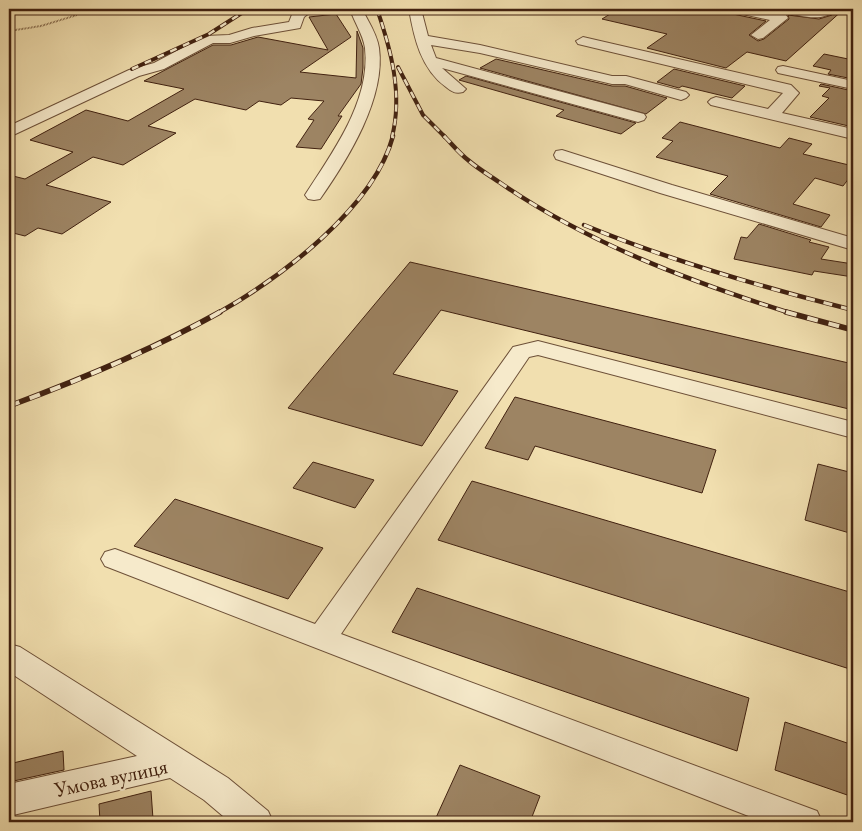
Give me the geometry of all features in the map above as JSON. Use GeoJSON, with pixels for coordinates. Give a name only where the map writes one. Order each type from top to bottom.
{"type":"FeatureCollection","features":[{"type":"Feature","properties":{"kind":"street"},"geometry":{"type":"LineString","coordinates":[[9,132],[134,73],[159,66],[210,39],[230,39],[252,32],[294,25],[298,15],[308,9]]}},
{"type":"Feature","properties":{"kind":"street"},"geometry":{"type":"LineString","coordinates":[[314,196],[358,122],[374,69],[372,47],[356,9]]}},
{"type":"Feature","properties":{"kind":"street"},"geometry":{"type":"LineString","coordinates":[[415,9],[423,39],[432,61],[441,77],[458,89]]}},
{"type":"Feature","properties":{"kind":"street"},"geometry":{"type":"LineString","coordinates":[[738,9],[781,18],[758,35]]}},
{"type":"Feature","properties":{"kind":"street"},"geometry":{"type":"LineString","coordinates":[[790,9],[817,14],[830,9]]}},
{"type":"Feature","properties":{"kind":"street"},"geometry":{"type":"LineString","coordinates":[[423,39],[480,49],[612,80],[626,80],[681,95]]}},
{"type":"Feature","properties":{"kind":"street"},"geometry":{"type":"LineString","coordinates":[[584,41],[786,88],[792,93],[771,114]]}},
{"type":"Feature","properties":{"kind":"street"},"geometry":{"type":"LineString","coordinates":[[432,61],[638,117]]}},
{"type":"Feature","properties":{"kind":"street"},"geometry":{"type":"LineString","coordinates":[[783,70],[853,85]]}},
{"type":"Feature","properties":{"kind":"street"},"geometry":{"type":"LineString","coordinates":[[716,102],[853,134]]}},
{"type":"Feature","properties":{"kind":"street"},"geometry":{"type":"LineString","coordinates":[[562,155],[666,189],[853,244]]}},
{"type":"Feature","properties":{"kind":"street"},"geometry":{"type":"LineString","coordinates":[[321,639],[521,352],[538,348],[853,430]]}},
{"type":"Feature","properties":{"kind":"street"},"geometry":{"type":"LineString","coordinates":[[115,559],[805,822]]}},
{"type":"Feature","properties":{"kind":"street"},"geometry":{"type":"LineString","coordinates":[[9,656],[174,762]]}},
{"type":"Feature","properties":{"kind":"street","name":"Умова вулиця"},"geometry":{"type":"LineString","coordinates":[[9,800],[174,762],[216,788],[256,822]]}},
{"type":"Feature","properties":{"kind":"path"},"geometry":{"type":"LineString","coordinates":[[9,31],[41,26],[76,15],[79,9]]}},
{"type":"Feature","properties":{"kind":"building"},"geometry":{"type":"Polygon","coordinates":[[[618,9],[730,10],[733,14],[766,21],[749,35],[758,41],[764,39],[789,19],[788,15],[819,19],[832,15],[838,9],[844,9],[786,61],[747,52],[726,68],[647,48],[667,34],[602,19],[618,9]]]}},
{"type":"Feature","properties":{"kind":"building"},"geometry":{"type":"Polygon","coordinates":[[[336,14],[351,37],[300,72],[356,78],[357,31],[363,48],[363,68],[361,84],[338,116],[342,116],[321,149],[296,147],[314,120],[308,119],[324,101],[291,98],[281,105],[259,101],[246,110],[195,99],[148,126],[176,133],[123,165],[93,157],[46,185],[111,202],[62,234],[38,228],[25,236],[9,232],[9,175],[25,179],[73,152],[30,140],[86,110],[128,121],[184,89],[144,81],[213,45],[231,45],[258,37],[328,50],[309,17],[336,14]]]}},
{"type":"Feature","properties":{"kind":"building"},"geometry":{"type":"Polygon","coordinates":[[[824,54],[853,60],[853,79],[828,74],[831,70],[813,66],[824,54]]]}},
{"type":"Feature","properties":{"kind":"building"},"geometry":{"type":"Polygon","coordinates":[[[496,59],[612,86],[625,86],[667,98],[646,114],[480,68],[496,59]]]}},
{"type":"Feature","properties":{"kind":"building"},"geometry":{"type":"Polygon","coordinates":[[[674,69],[745,86],[732,98],[657,82],[674,69]]]}},
{"type":"Feature","properties":{"kind":"building"},"geometry":{"type":"Polygon","coordinates":[[[466,76],[636,123],[621,134],[556,116],[564,110],[459,80],[466,76]]]}},
{"type":"Feature","properties":{"kind":"building"},"geometry":{"type":"Polygon","coordinates":[[[821,84],[853,91],[853,127],[810,117],[829,98],[822,96],[830,88],[819,86],[821,84]]]}},
{"type":"Feature","properties":{"kind":"building"},"geometry":{"type":"Polygon","coordinates":[[[680,122],[780,148],[789,138],[812,144],[803,154],[853,166],[853,173],[843,186],[815,178],[793,204],[830,215],[821,227],[710,194],[728,176],[656,157],[673,141],[662,138],[680,122]]]}},
{"type":"Feature","properties":{"kind":"building"},"geometry":{"type":"Polygon","coordinates":[[[759,224],[829,247],[821,259],[853,264],[853,277],[814,271],[812,275],[734,259],[741,237],[747,238],[759,224]]]}},
{"type":"Feature","properties":{"kind":"building"},"geometry":{"type":"Polygon","coordinates":[[[410,262],[853,364],[853,410],[441,310],[393,374],[458,391],[422,446],[288,408],[410,262]]]}},
{"type":"Feature","properties":{"kind":"building"},"geometry":{"type":"Polygon","coordinates":[[[515,397],[716,450],[702,493],[535,446],[528,460],[485,448],[515,397]]]}},
{"type":"Feature","properties":{"kind":"building"},"geometry":{"type":"Polygon","coordinates":[[[313,462],[374,480],[355,508],[293,488],[313,462]]]}},
{"type":"Feature","properties":{"kind":"building"},"geometry":{"type":"Polygon","coordinates":[[[818,464],[853,473],[853,534],[805,520],[818,464]]]}},
{"type":"Feature","properties":{"kind":"building"},"geometry":{"type":"Polygon","coordinates":[[[472,481],[853,593],[853,670],[438,540],[472,481]]]}},
{"type":"Feature","properties":{"kind":"building"},"geometry":{"type":"Polygon","coordinates":[[[175,499],[323,548],[288,599],[134,546],[175,499]]]}},
{"type":"Feature","properties":{"kind":"building"},"geometry":{"type":"Polygon","coordinates":[[[417,588],[749,698],[737,751],[392,632],[417,588]]]}},
{"type":"Feature","properties":{"kind":"building"},"geometry":{"type":"Polygon","coordinates":[[[785,722],[853,745],[853,797],[775,770],[785,722]]]}},
{"type":"Feature","properties":{"kind":"building"},"geometry":{"type":"Polygon","coordinates":[[[63,751],[64,770],[9,782],[9,764],[63,751]]]}},
{"type":"Feature","properties":{"kind":"building"},"geometry":{"type":"Polygon","coordinates":[[[460,765],[540,796],[530,822],[434,822],[460,765]]]}},
{"type":"Feature","properties":{"kind":"building"},"geometry":{"type":"Polygon","coordinates":[[[151,791],[153,819],[139,822],[100,822],[99,804],[151,791]]]}},
{"type":"Feature","properties":{"kind":"railway"},"geometry":{"type":"LineString","coordinates":[[132,69],[209,34],[248,9]]}},
{"type":"Feature","properties":{"kind":"railway"},"geometry":{"type":"LineString","coordinates":[[377,9],[391,56],[396,88],[395,121],[392,137]]}},
{"type":"Feature","properties":{"kind":"railway"},"geometry":{"type":"LineString","coordinates":[[398,67],[423,115],[479,169],[533,204],[603,242],[677,274],[790,313]]}},
{"type":"Feature","properties":{"kind":"railway"},"geometry":{"type":"LineString","coordinates":[[218,313],[269,281],[296,261],[346,214],[366,189],[383,163],[393,136]]}},
{"type":"Feature","properties":{"kind":"railway"},"geometry":{"type":"LineString","coordinates":[[584,225],[650,250],[717,272],[853,310]]}},
{"type":"Feature","properties":{"kind":"railway"},"geometry":{"type":"LineString","coordinates":[[9,406],[116,363],[169,339],[220,312]]}},
{"type":"Feature","properties":{"kind":"railway"},"geometry":{"type":"LineString","coordinates":[[786,312],[853,330]]}}]}
